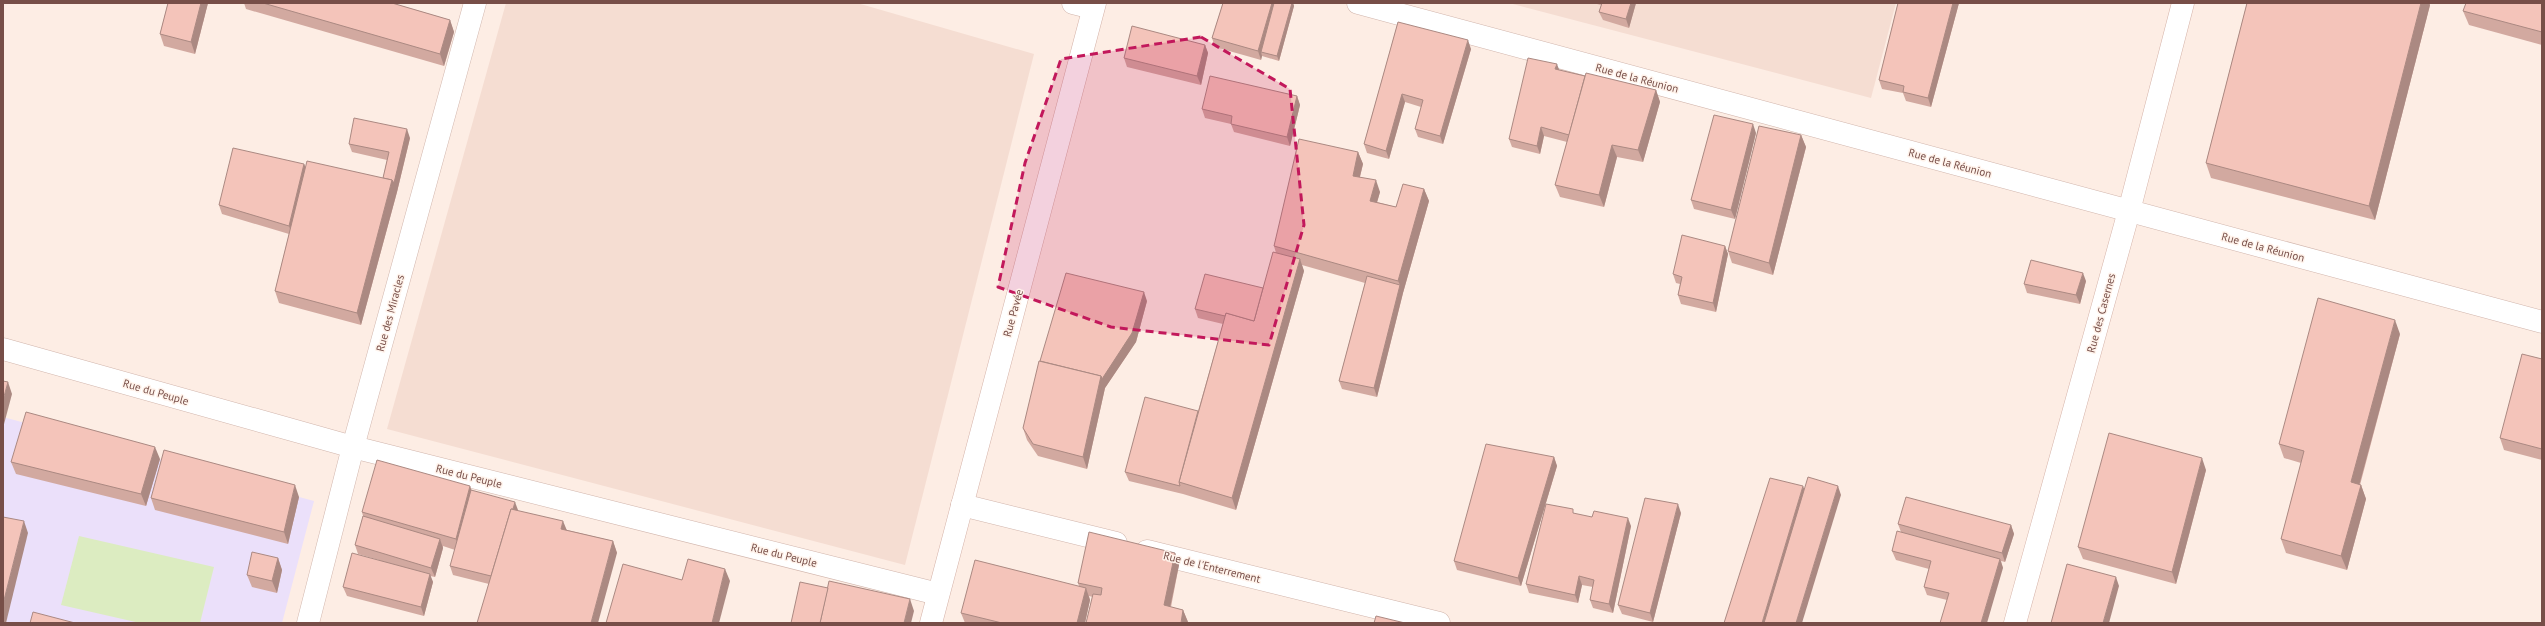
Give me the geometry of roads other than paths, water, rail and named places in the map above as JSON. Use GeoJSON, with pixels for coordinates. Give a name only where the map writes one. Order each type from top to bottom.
{"type":"FeatureCollection","features":[{"type":"Feature","properties":{"kind":"street","name":"Rue des Miracles"},"geometry":{"type":"LineString","coordinates":[[308,623],[353,447],[475,3]]}},
{"type":"Feature","properties":{"kind":"street","name":"Rue de la Réunion"},"geometry":{"type":"LineString","coordinates":[[1358,3],[2542,322]]}},
{"type":"Feature","properties":{"kind":"street","name":"Rue des Casernes"},"geometry":{"type":"LineString","coordinates":[[2015,623],[2129,211],[2183,3]]}},
{"type":"Feature","properties":{"kind":"street","name":"Rue Pavée"},"geometry":{"type":"LineString","coordinates":[[931,623],[1087,5]]}},
{"type":"Feature","properties":{"kind":"street","name":"Rue du Peuple"},"geometry":{"type":"LineString","coordinates":[[3,349],[353,447],[938,594]]}},
{"type":"Feature","properties":{"kind":"street","name":"Rue de l'Enterrement"},"geometry":{"type":"LineString","coordinates":[[962,505],[1439,623]]}}]}
